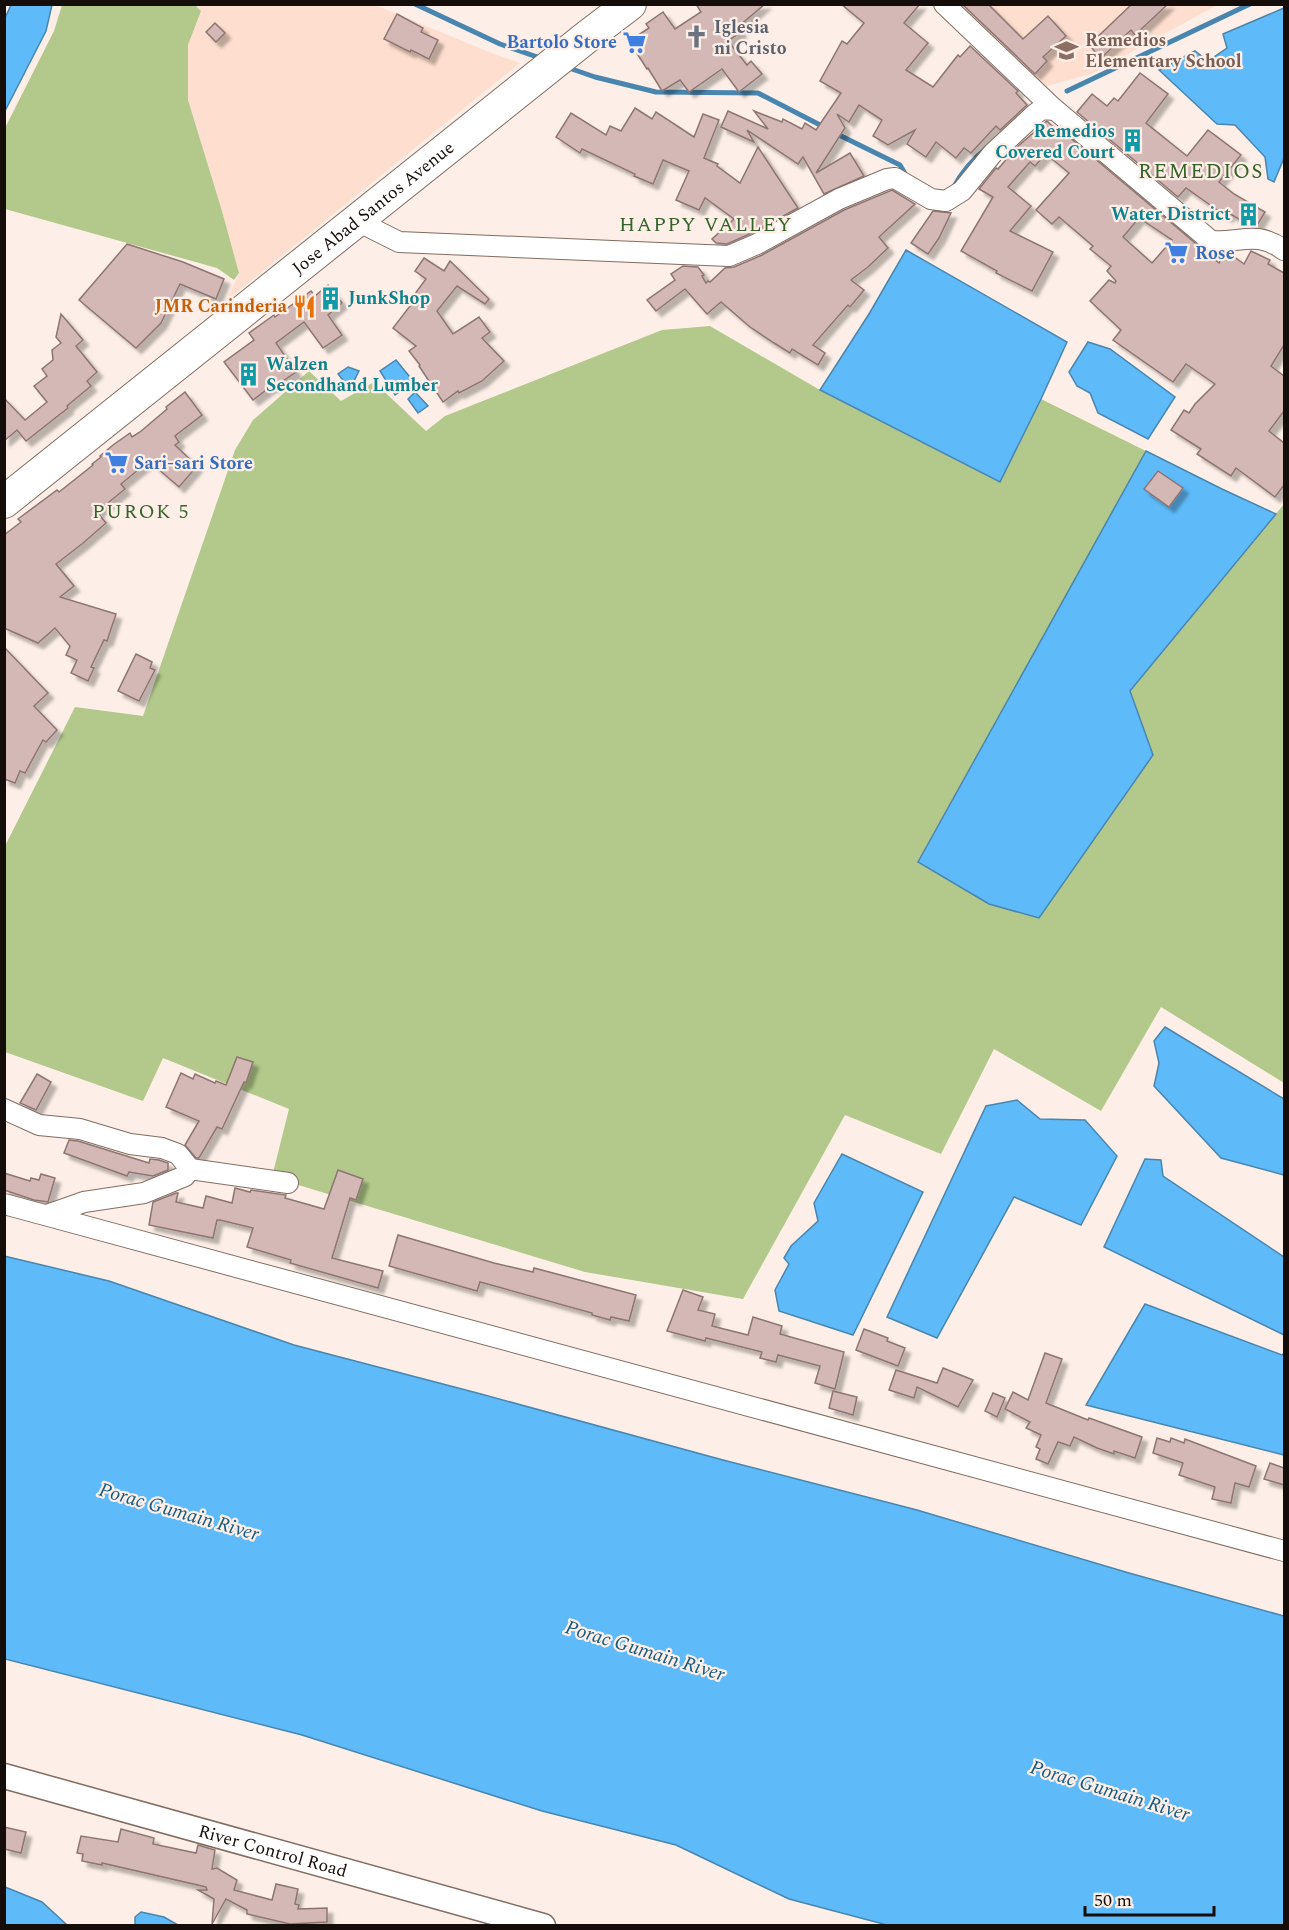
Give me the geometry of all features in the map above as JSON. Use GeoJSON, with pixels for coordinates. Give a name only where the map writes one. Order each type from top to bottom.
{"type":"FeatureCollection","features":[{"type":"Feature","properties":{"kind":"highway","name":"Jose Abad Santos Avenue"},"geometry":{"type":"LineString","coordinates":[[4,502],[630,4]]}},
{"type":"Feature","properties":{"kind":"street"},"geometry":{"type":"LineString","coordinates":[[944,4],[1055,110],[1211,241],[1228,242],[1259,238],[1276,244],[1284,250]]}},
{"type":"Feature","properties":{"kind":"street"},"geometry":{"type":"LineString","coordinates":[[357,221],[399,242],[729,256],[757,244],[839,199],[887,179],[895,178],[931,199],[946,201],[962,191],[993,153],[1035,114],[1042,109],[1055,110]]}},
{"type":"Feature","properties":{"kind":"street"},"geometry":{"type":"LineString","coordinates":[[4,1109],[39,1125],[80,1129],[130,1144],[162,1148],[178,1154],[190,1169],[288,1183]]}},
{"type":"Feature","properties":{"kind":"street"},"geometry":{"type":"LineString","coordinates":[[47,1215],[84,1202],[144,1193],[185,1176],[190,1169]]}},
{"type":"Feature","properties":{"kind":"street"},"geometry":{"type":"LineString","coordinates":[[4,1204],[1284,1551]]}},
{"type":"Feature","properties":{"kind":"street","name":"River Control Road"},"geometry":{"type":"LineString","coordinates":[[4,1776],[543,1926]]}},
{"type":"Feature","properties":{"kind":"shaded area","name":"Remedios Elementary School"},"geometry":{"type":"Polygon","coordinates":[[[955,4],[1217,5],[1093,73],[1041,88],[955,4]]]}},
{"type":"Feature","properties":{"kind":"shaded area"},"geometry":{"type":"Polygon","coordinates":[[[195,5],[375,5],[520,63],[227,300],[239,273],[188,100],[188,45],[201,11],[195,5]]]}},
{"type":"Feature","properties":{"kind":"green space"},"geometry":{"type":"Polygon","coordinates":[[[62,5],[195,5],[201,11],[188,45],[188,100],[239,273],[234,280],[217,268],[5,209],[5,128],[54,31],[62,5]]]}},
{"type":"Feature","properties":{"kind":"green space"},"geometry":{"type":"Polygon","coordinates":[[[710,326],[820,390],[999,482],[1041,399],[1146,451],[918,861],[989,904],[1153,755],[1130,692],[1284,504],[1284,1083],[1161,1007],[1101,1111],[994,1049],[941,1154],[845,1115],[743,1299],[585,1272],[272,1177],[289,1109],[163,1058],[143,1101],[5,1052],[5,846],[75,707],[143,716],[235,450],[253,420],[309,371],[341,401],[374,382],[426,431],[445,416],[662,330],[710,326]]]}},
{"type":"Feature","properties":{"kind":"water"},"geometry":{"type":"Polygon","coordinates":[[[11,5],[52,5],[46,31],[5,111],[5,18],[11,5]]]}},
{"type":"Feature","properties":{"kind":"water"},"geometry":{"type":"Polygon","coordinates":[[[1284,8],[1284,158],[1274,182],[1268,179],[1265,157],[1235,125],[1217,124],[1159,70],[1195,51],[1208,61],[1227,48],[1223,34],[1284,8]]]}},
{"type":"Feature","properties":{"kind":"water"},"geometry":{"type":"Polygon","coordinates":[[[906,250],[1067,342],[1000,482],[820,390],[869,314],[906,250]]]}},
{"type":"Feature","properties":{"kind":"water"},"geometry":{"type":"Polygon","coordinates":[[[1088,342],[1110,349],[1175,397],[1148,439],[1098,413],[1090,393],[1077,386],[1069,372],[1088,342]]]}},
{"type":"Feature","properties":{"kind":"water"},"geometry":{"type":"Polygon","coordinates":[[[396,360],[414,382],[395,395],[380,371],[396,360]]]}},
{"type":"Feature","properties":{"kind":"water"},"geometry":{"type":"Polygon","coordinates":[[[348,367],[359,371],[350,389],[338,374],[348,367]]]}},
{"type":"Feature","properties":{"kind":"water"},"geometry":{"type":"Polygon","coordinates":[[[415,392],[428,406],[418,413],[408,399],[415,392]]]}},
{"type":"Feature","properties":{"kind":"water"},"geometry":{"type":"Polygon","coordinates":[[[1146,451],[1276,514],[1130,691],[1153,755],[1039,918],[989,904],[918,862],[1146,451]]]}},
{"type":"Feature","properties":{"kind":"water"},"geometry":{"type":"Polygon","coordinates":[[[1165,1027],[1284,1099],[1284,1175],[1221,1158],[1154,1086],[1159,1063],[1154,1041],[1165,1027]]]}},
{"type":"Feature","properties":{"kind":"water"},"geometry":{"type":"Polygon","coordinates":[[[1017,1100],[1040,1119],[1085,1120],[1117,1156],[1081,1225],[1014,1197],[937,1338],[887,1317],[986,1106],[1017,1100]]]}},
{"type":"Feature","properties":{"kind":"water"},"geometry":{"type":"Polygon","coordinates":[[[842,1154],[923,1192],[853,1335],[779,1311],[775,1290],[789,1264],[784,1258],[791,1246],[818,1221],[814,1203],[842,1154]]]}},
{"type":"Feature","properties":{"kind":"water"},"geometry":{"type":"Polygon","coordinates":[[[1145,1159],[1161,1160],[1163,1176],[1284,1257],[1284,1335],[1104,1247],[1145,1159]]]}},
{"type":"Feature","properties":{"kind":"water","name":"Porac Gumain River"},"geometry":{"type":"Polygon","coordinates":[[[4,1256],[109,1281],[294,1345],[917,1510],[1284,1616],[1284,1925],[887,1925],[789,1899],[676,1845],[542,1811],[302,1735],[5,1659],[4,1256]]]}},
{"type":"Feature","properties":{"kind":"water"},"geometry":{"type":"Polygon","coordinates":[[[1145,1304],[1282,1355],[1284,1353],[1284,1455],[1086,1405],[1145,1304]]]}},
{"type":"Feature","properties":{"kind":"water"},"geometry":{"type":"Polygon","coordinates":[[[5,1887],[42,1902],[67,1925],[5,1925],[5,1887]]]}},
{"type":"Feature","properties":{"kind":"water"},"geometry":{"type":"Polygon","coordinates":[[[141,1912],[164,1917],[178,1925],[135,1925],[135,1917],[141,1912]]]}},
{"type":"Feature","properties":{"kind":"building"},"geometry":{"type":"Polygon","coordinates":[[[696,4],[765,4],[738,27],[741,32],[728,41],[747,65],[751,61],[762,74],[739,92],[722,69],[689,92],[680,80],[662,91],[629,41],[649,28],[646,24],[663,12],[675,29],[701,12],[696,4]]]}},
{"type":"Feature","properties":{"kind":"building"},"geometry":{"type":"Polygon","coordinates":[[[841,4],[920,4],[904,23],[928,43],[906,70],[933,87],[958,55],[960,57],[970,46],[1018,91],[1016,93],[1027,105],[1000,130],[996,126],[971,153],[964,148],[956,158],[936,142],[926,157],[907,144],[915,130],[888,145],[873,136],[882,120],[859,105],[849,122],[837,114],[845,128],[816,173],[850,153],[864,176],[824,194],[803,157],[798,164],[747,130],[754,142],[721,127],[728,111],[768,129],[754,111],[782,122],[783,119],[802,129],[805,123],[816,130],[841,93],[820,81],[842,41],[847,44],[864,23],[841,4]]]}},
{"type":"Feature","properties":{"kind":"building"},"geometry":{"type":"Polygon","coordinates":[[[962,4],[988,4],[1023,39],[1048,16],[1066,36],[1043,57],[1047,61],[1035,74],[962,4]]]}},
{"type":"Feature","properties":{"kind":"building"},"geometry":{"type":"Polygon","coordinates":[[[1132,4],[1168,4],[1135,35],[1131,30],[1101,58],[1089,45],[1132,4]]]}},
{"type":"Feature","properties":{"kind":"building"},"geometry":{"type":"Polygon","coordinates":[[[397,14],[423,28],[421,32],[438,40],[429,59],[384,39],[397,14]]]}},
{"type":"Feature","properties":{"kind":"building"},"geometry":{"type":"Polygon","coordinates":[[[215,23],[225,33],[216,42],[206,32],[215,23]]]}},
{"type":"Feature","properties":{"kind":"building"},"geometry":{"type":"Polygon","coordinates":[[[1140,73],[1168,94],[1146,123],[1187,156],[1208,130],[1241,155],[1219,182],[1234,194],[1265,212],[1256,227],[1252,227],[1229,213],[1227,217],[1186,188],[1178,197],[1077,112],[1092,94],[1107,106],[1114,98],[1118,101],[1140,73]]]}},
{"type":"Feature","properties":{"kind":"building"},"geometry":{"type":"Polygon","coordinates":[[[635,108],[652,119],[656,112],[694,137],[703,114],[719,120],[704,158],[718,164],[717,166],[740,183],[758,147],[798,208],[727,244],[716,243],[712,239],[734,219],[705,198],[699,210],[676,200],[689,171],[663,160],[653,184],[582,149],[580,153],[556,137],[571,113],[606,135],[610,126],[621,131],[635,108]]]}},
{"type":"Feature","properties":{"kind":"building"},"geometry":{"type":"Polygon","coordinates":[[[1047,121],[1060,133],[1062,131],[1219,263],[1226,253],[1229,253],[1244,264],[1251,251],[1270,260],[1268,264],[1284,273],[1284,345],[1271,366],[1284,376],[1284,411],[1269,431],[1284,443],[1284,485],[1275,497],[1236,468],[1231,476],[1197,454],[1201,449],[1171,430],[1184,410],[1189,413],[1215,384],[1186,364],[1173,382],[1113,340],[1121,330],[1090,301],[1109,280],[1115,283],[1116,281],[1107,271],[1111,266],[1090,249],[1093,246],[1059,217],[1052,224],[1036,210],[1069,173],[1046,154],[1035,166],[1030,162],[1008,187],[1031,206],[1010,231],[1053,252],[1032,291],[996,273],[997,271],[961,251],[993,197],[979,189],[1017,147],[1047,121]],[[1139,218],[1123,237],[1152,263],[1172,240],[1139,218]]]}},
{"type":"Feature","properties":{"kind":"building"},"geometry":{"type":"Polygon","coordinates":[[[892,190],[915,204],[879,237],[888,248],[851,280],[864,290],[813,345],[825,353],[818,365],[792,349],[790,353],[774,343],[750,327],[721,302],[707,314],[685,289],[656,311],[647,300],[675,280],[671,274],[683,266],[698,267],[706,283],[710,282],[725,268],[734,267],[762,255],[844,210],[892,190]]]}},
{"type":"Feature","properties":{"kind":"building"},"geometry":{"type":"Polygon","coordinates":[[[933,211],[951,213],[928,254],[911,243],[933,211]]]}},
{"type":"Feature","properties":{"kind":"building"},"geometry":{"type":"Polygon","coordinates":[[[127,244],[183,262],[224,279],[216,299],[180,284],[161,323],[136,348],[79,300],[127,244]]]}},
{"type":"Feature","properties":{"kind":"building"},"geometry":{"type":"Polygon","coordinates":[[[424,258],[444,271],[450,261],[489,299],[485,304],[457,286],[437,311],[453,334],[479,317],[490,332],[482,338],[504,361],[482,381],[459,393],[458,391],[443,402],[409,351],[416,346],[393,328],[417,297],[414,295],[426,279],[415,271],[424,258]]]}},
{"type":"Feature","properties":{"kind":"building"},"geometry":{"type":"Polygon","coordinates":[[[328,285],[342,303],[328,315],[342,335],[323,348],[304,322],[276,343],[296,372],[253,400],[224,362],[254,340],[249,333],[311,291],[315,296],[328,285]]]}},
{"type":"Feature","properties":{"kind":"building"},"geometry":{"type":"Polygon","coordinates":[[[61,314],[83,340],[76,346],[97,372],[87,381],[91,386],[67,406],[68,408],[26,441],[17,430],[4,441],[4,398],[25,420],[47,402],[34,386],[47,376],[42,369],[53,360],[52,350],[61,343],[56,337],[61,314]]]}},
{"type":"Feature","properties":{"kind":"building"},"geometry":{"type":"Polygon","coordinates":[[[185,392],[202,415],[175,436],[179,442],[175,445],[197,466],[179,487],[149,461],[121,484],[125,489],[97,512],[106,523],[56,564],[74,586],[60,597],[116,614],[107,641],[104,640],[91,667],[94,668],[88,681],[71,673],[77,660],[66,655],[70,646],[55,628],[38,643],[4,628],[4,535],[21,522],[18,519],[57,490],[59,492],[93,465],[113,445],[130,433],[132,437],[140,432],[185,392]]]}},
{"type":"Feature","properties":{"kind":"building"},"geometry":{"type":"Polygon","coordinates":[[[1158,471],[1183,488],[1169,507],[1144,489],[1158,471]]]}},
{"type":"Feature","properties":{"kind":"building"},"geometry":{"type":"Polygon","coordinates":[[[4,647],[48,693],[34,706],[57,730],[46,742],[43,740],[25,773],[20,771],[15,783],[4,779],[4,647]]]}},
{"type":"Feature","properties":{"kind":"building"},"geometry":{"type":"Polygon","coordinates":[[[136,654],[152,662],[150,668],[155,670],[139,701],[118,691],[136,654]]]}},
{"type":"Feature","properties":{"kind":"building"},"geometry":{"type":"Polygon","coordinates":[[[237,1057],[253,1062],[246,1083],[244,1082],[222,1129],[217,1127],[199,1158],[196,1158],[185,1145],[199,1121],[166,1107],[181,1073],[193,1079],[195,1074],[226,1085],[237,1057]]]}},
{"type":"Feature","properties":{"kind":"building"},"geometry":{"type":"Polygon","coordinates":[[[37,1074],[51,1082],[36,1110],[20,1103],[37,1074]]]}},
{"type":"Feature","properties":{"kind":"building"},"geometry":{"type":"Polygon","coordinates":[[[69,1140],[149,1163],[150,1159],[159,1160],[168,1163],[168,1170],[153,1176],[129,1172],[127,1176],[64,1153],[69,1140]]]}},
{"type":"Feature","properties":{"kind":"building"},"geometry":{"type":"Polygon","coordinates":[[[338,1170],[363,1179],[356,1200],[350,1198],[332,1258],[383,1271],[378,1288],[290,1263],[291,1260],[247,1247],[253,1228],[217,1220],[213,1238],[149,1225],[153,1202],[176,1193],[178,1193],[176,1202],[203,1208],[206,1196],[232,1203],[235,1188],[250,1192],[251,1190],[286,1195],[285,1198],[324,1209],[338,1170]]]}},
{"type":"Feature","properties":{"kind":"building"},"geometry":{"type":"Polygon","coordinates":[[[4,1173],[30,1181],[31,1178],[39,1180],[41,1174],[55,1178],[48,1202],[4,1190],[4,1173]]]}},
{"type":"Feature","properties":{"kind":"building"},"geometry":{"type":"Polygon","coordinates":[[[398,1235],[494,1263],[533,1272],[534,1268],[636,1295],[629,1321],[611,1317],[610,1320],[480,1282],[477,1291],[389,1266],[398,1235]]]}},
{"type":"Feature","properties":{"kind":"building"},"geometry":{"type":"Polygon","coordinates":[[[683,1290],[703,1297],[698,1310],[715,1314],[712,1326],[748,1335],[753,1317],[782,1326],[780,1334],[844,1352],[835,1389],[815,1383],[820,1366],[778,1355],[776,1362],[760,1358],[762,1352],[667,1331],[683,1290]]]}},
{"type":"Feature","properties":{"kind":"building"},"geometry":{"type":"Polygon","coordinates":[[[864,1329],[888,1338],[887,1341],[905,1348],[898,1366],[856,1350],[864,1329]]]}},
{"type":"Feature","properties":{"kind":"building"},"geometry":{"type":"Polygon","coordinates":[[[1045,1353],[1062,1359],[1046,1403],[1088,1420],[1089,1418],[1142,1437],[1135,1458],[1114,1451],[1114,1454],[1074,1437],[1070,1446],[1058,1442],[1048,1464],[1036,1459],[1040,1449],[1036,1447],[1041,1435],[1026,1428],[1030,1422],[1005,1409],[1013,1392],[1028,1400],[1045,1353]]]}},
{"type":"Feature","properties":{"kind":"building"},"geometry":{"type":"Polygon","coordinates":[[[943,1368],[973,1380],[958,1407],[917,1387],[914,1398],[889,1390],[896,1370],[937,1383],[943,1368]]]}},
{"type":"Feature","properties":{"kind":"building"},"geometry":{"type":"Polygon","coordinates":[[[833,1391],[857,1397],[853,1415],[829,1408],[833,1391]]]}},
{"type":"Feature","properties":{"kind":"building"},"geometry":{"type":"Polygon","coordinates":[[[993,1393],[1005,1398],[997,1417],[985,1411],[993,1393]]]}},
{"type":"Feature","properties":{"kind":"building"},"geometry":{"type":"Polygon","coordinates":[[[1157,1438],[1170,1442],[1171,1438],[1184,1443],[1185,1439],[1256,1466],[1249,1487],[1235,1483],[1231,1503],[1212,1499],[1215,1487],[1179,1475],[1183,1463],[1153,1453],[1157,1438]]]}},
{"type":"Feature","properties":{"kind":"building"},"geometry":{"type":"Polygon","coordinates":[[[1270,1463],[1284,1468],[1284,1485],[1264,1479],[1270,1463]]]}},
{"type":"Feature","properties":{"kind":"building"},"geometry":{"type":"Polygon","coordinates":[[[4,1827],[26,1832],[21,1853],[4,1849],[4,1827]]]}},
{"type":"Feature","properties":{"kind":"building"},"geometry":{"type":"Polygon","coordinates":[[[121,1829],[154,1838],[153,1844],[196,1853],[198,1845],[215,1850],[212,1869],[217,1868],[237,1880],[234,1890],[272,1900],[276,1884],[298,1889],[295,1904],[299,1905],[298,1909],[327,1908],[327,1922],[290,1924],[247,1914],[247,1910],[226,1899],[212,1924],[214,1899],[198,1890],[207,1890],[206,1887],[102,1863],[102,1865],[82,1861],[83,1854],[77,1853],[81,1836],[118,1842],[121,1829]]]}},
{"type":"Feature","properties":{"kind":"waterway"},"geometry":{"type":"LineString","coordinates":[[415,4],[500,44],[543,59]]}},
{"type":"Feature","properties":{"kind":"waterway"},"geometry":{"type":"LineString","coordinates":[[1067,91],[1250,4]]}},
{"type":"Feature","properties":{"kind":"waterway"},"geometry":{"type":"LineString","coordinates":[[566,67],[595,77],[656,92],[758,93],[824,127]]}},
{"type":"Feature","properties":{"kind":"waterway"},"geometry":{"type":"LineString","coordinates":[[835,133],[900,165],[907,177]]}},
{"type":"Feature","properties":{"kind":"waterway"},"geometry":{"type":"LineString","coordinates":[[952,190],[967,167],[986,149]]}},
{"type":"Feature","properties":{"kind":"place","name":"Iglesia ni Cristo"},"geometry":{"type":"Point","coordinates":[696,37]}},
{"type":"Feature","properties":{"kind":"place","name":"Bartolo Store"},"geometry":{"type":"Point","coordinates":[635,42]}},
{"type":"Feature","properties":{"kind":"place","name":"Remedios Elementary School"},"geometry":{"type":"Point","coordinates":[1067,50]}},
{"type":"Feature","properties":{"kind":"place","name":"Remedios Covered Court"},"geometry":{"type":"Point","coordinates":[1133,141]}},
{"type":"Feature","properties":{"kind":"place","name":"Water District"},"geometry":{"type":"Point","coordinates":[1249,214]}},
{"type":"Feature","properties":{"kind":"place","name":"Rose"},"geometry":{"type":"Point","coordinates":[1177,253]}},
{"type":"Feature","properties":{"kind":"place","name":"JunkShop"},"geometry":{"type":"Point","coordinates":[330,298]}},
{"type":"Feature","properties":{"kind":"place","name":"JMR Carinderia"},"geometry":{"type":"Point","coordinates":[305,306]}},
{"type":"Feature","properties":{"kind":"place","name":"Walzen Secondhand Lumber"},"geometry":{"type":"Point","coordinates":[248,374]}},
{"type":"Feature","properties":{"kind":"place","name":"Sari-sari Store"},"geometry":{"type":"Point","coordinates":[116,463]}},
{"type":"Feature","properties":{"kind":"district","name":"REMEDIOS"},"geometry":{"type":"Point","coordinates":[1201,172]}},
{"type":"Feature","properties":{"kind":"district","name":"HAPPY VALLEY"},"geometry":{"type":"Point","coordinates":[706,225]}},
{"type":"Feature","properties":{"kind":"district","name":"PUROK 5"},"geometry":{"type":"Point","coordinates":[141,512]}}]}
